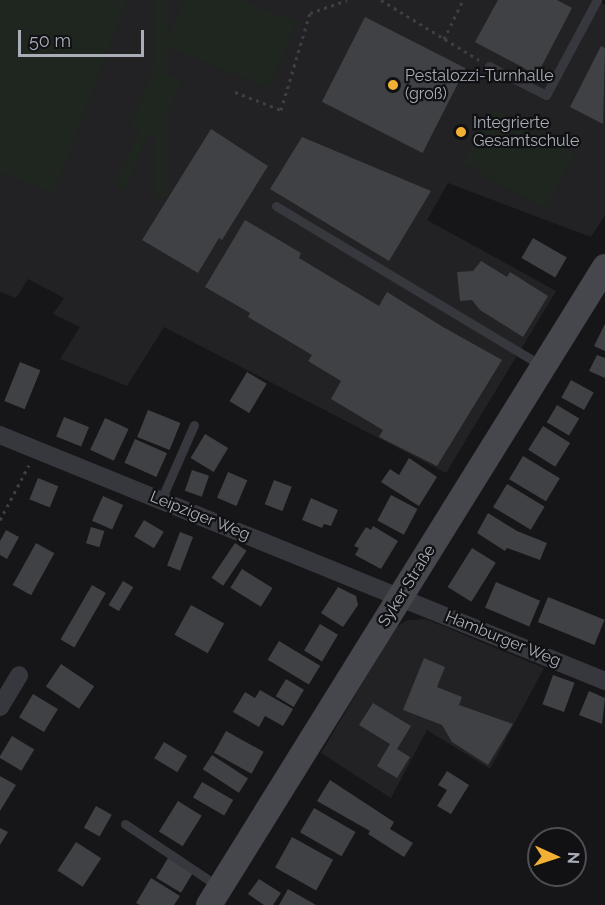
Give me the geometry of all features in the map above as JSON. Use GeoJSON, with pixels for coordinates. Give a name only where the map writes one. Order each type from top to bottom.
{"type":"FeatureCollection","features":[{"type":"Feature","properties":{"kind":"main road","name":"Syker Straße"},"geometry":{"type":"LineString","coordinates":[[214,896],[605,267]]}},
{"type":"Feature","properties":{"kind":"street","name":"Leipziger Weg"},"geometry":{"type":"LineString","coordinates":[[0,435],[400,596]]}},
{"type":"Feature","properties":{"kind":"street","name":"Hamburger Weg"},"geometry":{"type":"LineString","coordinates":[[400,596],[605,681]]}},
{"type":"Feature","properties":{"kind":"street"},"geometry":{"type":"LineString","coordinates":[[0,707],[19,675]]}},
{"type":"Feature","properties":{"kind":"lane"},"geometry":{"type":"LineString","coordinates":[[489,66],[546,95],[597,0]]}},
{"type":"Feature","properties":{"kind":"lane"},"geometry":{"type":"LineString","coordinates":[[276,206],[543,367]]}},
{"type":"Feature","properties":{"kind":"lane"},"geometry":{"type":"LineString","coordinates":[[161,500],[194,426]]}},
{"type":"Feature","properties":{"kind":"lane"},"geometry":{"type":"LineString","coordinates":[[125,824],[214,896]]}},
{"type":"Feature","properties":{"kind":"path"},"geometry":{"type":"LineString","coordinates":[[235,92],[282,110],[310,13],[347,0]]}},
{"type":"Feature","properties":{"kind":"path"},"geometry":{"type":"LineString","coordinates":[[381,0],[489,66]]}},
{"type":"Feature","properties":{"kind":"path"},"geometry":{"type":"LineString","coordinates":[[444,39],[464,0]]}},
{"type":"Feature","properties":{"kind":"path"},"geometry":{"type":"LineString","coordinates":[[0,520],[37,450]]}},
{"type":"Feature","properties":{"kind":"shaded area"},"geometry":{"type":"Polygon","coordinates":[[[0,0],[596,0],[605,5],[605,215],[591,237],[448,183],[427,220],[556,291],[446,473],[164,327],[127,386],[60,359],[80,327],[53,314],[64,298],[28,279],[16,298],[0,292],[0,0]]]}},
{"type":"Feature","properties":{"kind":"shaded area"},"geometry":{"type":"Polygon","coordinates":[[[0,0],[127,0],[54,193],[0,173],[0,0]]]}},
{"type":"Feature","properties":{"kind":"shaded area"},"geometry":{"type":"Polygon","coordinates":[[[155,0],[168,0],[168,197],[155,197],[155,0]]]}},
{"type":"Feature","properties":{"kind":"shaded area"},"geometry":{"type":"Polygon","coordinates":[[[184,0],[242,0],[296,22],[269,88],[165,46],[184,0]]]}},
{"type":"Feature","properties":{"kind":"shaded area"},"geometry":{"type":"Polygon","coordinates":[[[154,69],[181,80],[158,138],[148,134],[124,192],[115,188],[139,130],[130,126],[154,69]]]}},
{"type":"Feature","properties":{"kind":"shaded area"},"geometry":{"type":"Polygon","coordinates":[[[493,108],[575,154],[545,209],[462,163],[493,108]]]}},
{"type":"Feature","properties":{"kind":"shaded area"},"geometry":{"type":"Polygon","coordinates":[[[426,619],[544,668],[490,769],[427,730],[391,798],[321,753],[395,628],[408,620],[426,619]]]}},
{"type":"Feature","properties":{"kind":"building"},"geometry":{"type":"Polygon","coordinates":[[[498,0],[557,0],[572,8],[537,75],[475,42],[498,0]]]}},
{"type":"Feature","properties":{"kind":"building","name":"Pestalozzi-Turnhalle (groß)"},"geometry":{"type":"Polygon","coordinates":[[[365,17],[466,68],[423,153],[322,102],[365,17]]]}},
{"type":"Feature","properties":{"kind":"building"},"geometry":{"type":"Polygon","coordinates":[[[601,46],[605,48],[603,124],[570,107],[601,46]]]}},
{"type":"Feature","properties":{"kind":"building"},"geometry":{"type":"Polygon","coordinates":[[[211,129],[268,166],[222,240],[219,238],[198,273],[142,240],[211,129]]]}},
{"type":"Feature","properties":{"kind":"building"},"geometry":{"type":"Polygon","coordinates":[[[302,137],[431,191],[389,261],[270,189],[302,137]]]}},
{"type":"Feature","properties":{"kind":"building"},"geometry":{"type":"Polygon","coordinates":[[[245,220],[301,253],[299,258],[379,306],[387,292],[502,360],[437,466],[379,437],[383,430],[331,399],[341,381],[308,361],[312,355],[248,317],[250,313],[205,287],[245,220]]]}},
{"type":"Feature","properties":{"kind":"building"},"geometry":{"type":"Polygon","coordinates":[[[533,238],[567,258],[555,277],[522,258],[533,238]]]}},
{"type":"Feature","properties":{"kind":"building"},"geometry":{"type":"Polygon","coordinates":[[[481,261],[507,277],[510,272],[548,296],[523,337],[480,310],[472,300],[460,301],[457,272],[473,271],[481,261]]]}},
{"type":"Feature","properties":{"kind":"building"},"geometry":{"type":"Polygon","coordinates":[[[605,324],[605,351],[594,346],[605,324]]]}},
{"type":"Feature","properties":{"kind":"building"},"geometry":{"type":"Polygon","coordinates":[[[597,355],[605,358],[605,378],[589,371],[597,355]]]}},
{"type":"Feature","properties":{"kind":"building"},"geometry":{"type":"Polygon","coordinates":[[[20,362],[40,370],[25,409],[4,401],[20,362]]]}},
{"type":"Feature","properties":{"kind":"building"},"geometry":{"type":"Polygon","coordinates":[[[247,372],[267,384],[249,413],[229,401],[247,372]]]}},
{"type":"Feature","properties":{"kind":"building"},"geometry":{"type":"Polygon","coordinates":[[[571,380],[594,393],[584,410],[561,397],[571,380]]]}},
{"type":"Feature","properties":{"kind":"building"},"geometry":{"type":"Polygon","coordinates":[[[557,405],[579,418],[569,436],[547,422],[557,405]]]}},
{"type":"Feature","properties":{"kind":"building"},"geometry":{"type":"Polygon","coordinates":[[[148,410],[180,423],[170,450],[137,437],[148,410]]]}},
{"type":"Feature","properties":{"kind":"building"},"geometry":{"type":"Polygon","coordinates":[[[64,417],[89,427],[81,447],[56,436],[64,417]]]}},
{"type":"Feature","properties":{"kind":"building"},"geometry":{"type":"Polygon","coordinates":[[[105,418],[129,429],[114,461],[90,450],[105,418]]]}},
{"type":"Feature","properties":{"kind":"building"},"geometry":{"type":"Polygon","coordinates":[[[543,426],[570,443],[555,467],[528,450],[543,426]]]}},
{"type":"Feature","properties":{"kind":"building"},"geometry":{"type":"Polygon","coordinates":[[[205,434],[228,448],[214,472],[191,458],[205,434]]]}},
{"type":"Feature","properties":{"kind":"building"},"geometry":{"type":"Polygon","coordinates":[[[135,439],[167,453],[156,477],[124,463],[135,439]]]}},
{"type":"Feature","properties":{"kind":"building"},"geometry":{"type":"Polygon","coordinates":[[[523,456],[560,478],[546,501],[509,479],[523,456]]]}},
{"type":"Feature","properties":{"kind":"building"},"geometry":{"type":"Polygon","coordinates":[[[409,458],[437,477],[419,506],[381,482],[390,469],[399,475],[409,458]]]}},
{"type":"Feature","properties":{"kind":"building"},"geometry":{"type":"Polygon","coordinates":[[[192,470],[209,476],[202,497],[185,491],[192,470]]]}},
{"type":"Feature","properties":{"kind":"building"},"geometry":{"type":"Polygon","coordinates":[[[228,472],[247,480],[236,506],[217,498],[228,472]]]}},
{"type":"Feature","properties":{"kind":"building"},"geometry":{"type":"Polygon","coordinates":[[[38,478],[58,486],[50,508],[29,499],[38,478]]]}},
{"type":"Feature","properties":{"kind":"building"},"geometry":{"type":"Polygon","coordinates":[[[274,480],[292,487],[282,511],[265,504],[274,480]]]}},
{"type":"Feature","properties":{"kind":"building"},"geometry":{"type":"Polygon","coordinates":[[[507,484],[545,507],[531,530],[493,507],[507,484]]]}},
{"type":"Feature","properties":{"kind":"building"},"geometry":{"type":"Polygon","coordinates":[[[391,495],[417,509],[404,535],[377,521],[391,495]]]}},
{"type":"Feature","properties":{"kind":"building"},"geometry":{"type":"Polygon","coordinates":[[[103,496],[123,505],[112,530],[92,521],[103,496]]]}},
{"type":"Feature","properties":{"kind":"building"},"geometry":{"type":"Polygon","coordinates":[[[311,498],[338,510],[331,526],[324,524],[322,528],[302,520],[311,498]]]}},
{"type":"Feature","properties":{"kind":"building"},"geometry":{"type":"Polygon","coordinates":[[[488,513],[517,531],[547,543],[540,560],[507,548],[505,551],[477,533],[488,513]]]}},
{"type":"Feature","properties":{"kind":"building"},"geometry":{"type":"Polygon","coordinates":[[[144,520],[164,532],[154,548],[134,536],[144,520]]]}},
{"type":"Feature","properties":{"kind":"building"},"geometry":{"type":"Polygon","coordinates":[[[373,526],[398,541],[381,569],[355,555],[359,548],[354,546],[366,527],[371,530],[373,526]]]}},
{"type":"Feature","properties":{"kind":"building"},"geometry":{"type":"Polygon","coordinates":[[[91,527],[104,531],[99,547],[86,543],[91,527]]]}},
{"type":"Feature","properties":{"kind":"building"},"geometry":{"type":"Polygon","coordinates":[[[6,530],[19,537],[7,559],[0,555],[0,541],[6,530]]]}},
{"type":"Feature","properties":{"kind":"building"},"geometry":{"type":"Polygon","coordinates":[[[180,532],[193,537],[180,571],[167,566],[180,532]]]}},
{"type":"Feature","properties":{"kind":"building"},"geometry":{"type":"Polygon","coordinates":[[[36,543],[54,553],[31,595],[13,585],[36,543]]]}},
{"type":"Feature","properties":{"kind":"building"},"geometry":{"type":"Polygon","coordinates":[[[235,543],[247,551],[223,586],[212,578],[235,543]]]}},
{"type":"Feature","properties":{"kind":"building"},"geometry":{"type":"Polygon","coordinates":[[[472,548],[496,563],[471,602],[448,587],[472,548]]]}},
{"type":"Feature","properties":{"kind":"building"},"geometry":{"type":"Polygon","coordinates":[[[242,569],[273,588],[261,607],[230,588],[242,569]]]}},
{"type":"Feature","properties":{"kind":"building"},"geometry":{"type":"Polygon","coordinates":[[[123,581],[133,587],[119,611],[109,605],[123,581]]]}},
{"type":"Feature","properties":{"kind":"building"},"geometry":{"type":"Polygon","coordinates":[[[496,582],[540,601],[529,627],[485,608],[496,582]]]}},
{"type":"Feature","properties":{"kind":"building"},"geometry":{"type":"Polygon","coordinates":[[[92,585],[106,593],[74,648],[60,640],[92,585]]]}},
{"type":"Feature","properties":{"kind":"building"},"geometry":{"type":"Polygon","coordinates":[[[338,587],[356,596],[358,605],[343,627],[321,613],[338,587]]]}},
{"type":"Feature","properties":{"kind":"building"},"geometry":{"type":"Polygon","coordinates":[[[548,597],[605,620],[594,645],[538,622],[548,597]]]}},
{"type":"Feature","properties":{"kind":"building"},"geometry":{"type":"Polygon","coordinates":[[[191,605],[224,623],[208,653],[175,635],[191,605]]]}},
{"type":"Feature","properties":{"kind":"building"},"geometry":{"type":"Polygon","coordinates":[[[320,624],[338,635],[322,661],[304,651],[320,624]]]}},
{"type":"Feature","properties":{"kind":"building"},"geometry":{"type":"Polygon","coordinates":[[[279,641],[320,666],[309,685],[268,660],[279,641]]]}},
{"type":"Feature","properties":{"kind":"building"},"geometry":{"type":"Polygon","coordinates":[[[424,658],[445,667],[437,687],[462,697],[459,705],[513,724],[488,765],[452,742],[442,725],[403,710],[424,658]]]}},
{"type":"Feature","properties":{"kind":"building"},"geometry":{"type":"Polygon","coordinates":[[[61,664],[94,686],[79,709],[46,686],[61,664]]]}},
{"type":"Feature","properties":{"kind":"building"},"geometry":{"type":"Polygon","coordinates":[[[553,675],[575,683],[564,712],[542,704],[553,675]]]}},
{"type":"Feature","properties":{"kind":"building"},"geometry":{"type":"Polygon","coordinates":[[[286,679],[304,690],[294,707],[276,696],[286,679]]]}},
{"type":"Feature","properties":{"kind":"building"},"geometry":{"type":"Polygon","coordinates":[[[260,690],[293,709],[283,726],[265,716],[259,727],[233,712],[245,692],[255,698],[260,690]]]}},
{"type":"Feature","properties":{"kind":"building"},"geometry":{"type":"Polygon","coordinates":[[[589,691],[605,698],[602,724],[579,715],[589,691]]]}},
{"type":"Feature","properties":{"kind":"building"},"geometry":{"type":"Polygon","coordinates":[[[33,694],[58,709],[44,732],[19,717],[33,694]]]}},
{"type":"Feature","properties":{"kind":"building"},"geometry":{"type":"Polygon","coordinates":[[[373,703],[411,726],[397,749],[410,757],[397,778],[377,766],[390,744],[359,725],[373,703]]]}},
{"type":"Feature","properties":{"kind":"building"},"geometry":{"type":"Polygon","coordinates":[[[226,731],[264,752],[251,774],[214,753],[226,731]]]}},
{"type":"Feature","properties":{"kind":"building"},"geometry":{"type":"Polygon","coordinates":[[[12,736],[34,749],[21,771],[0,758],[12,736]]]}},
{"type":"Feature","properties":{"kind":"building"},"geometry":{"type":"Polygon","coordinates":[[[164,742],[187,756],[177,772],[154,758],[164,742]]]}},
{"type":"Feature","properties":{"kind":"building"},"geometry":{"type":"Polygon","coordinates":[[[212,755],[248,778],[239,793],[203,769],[212,755]]]}},
{"type":"Feature","properties":{"kind":"building"},"geometry":{"type":"Polygon","coordinates":[[[447,771],[469,785],[451,814],[437,806],[447,790],[438,785],[447,771]]]}},
{"type":"Feature","properties":{"kind":"building"},"geometry":{"type":"Polygon","coordinates":[[[0,776],[16,785],[0,811],[0,776]]]}},
{"type":"Feature","properties":{"kind":"building"},"geometry":{"type":"Polygon","coordinates":[[[330,780],[394,822],[390,829],[413,843],[404,857],[368,834],[370,831],[317,801],[330,780]]]}},
{"type":"Feature","properties":{"kind":"building"},"geometry":{"type":"Polygon","coordinates":[[[202,782],[233,800],[224,816],[193,798],[202,782]]]}},
{"type":"Feature","properties":{"kind":"building"},"geometry":{"type":"Polygon","coordinates":[[[178,801],[202,816],[183,846],[159,832],[178,801]]]}},
{"type":"Feature","properties":{"kind":"building"},"geometry":{"type":"Polygon","coordinates":[[[96,806],[112,815],[100,837],[84,828],[96,806]]]}},
{"type":"Feature","properties":{"kind":"building"},"geometry":{"type":"Polygon","coordinates":[[[314,808],[356,832],[342,856],[300,832],[314,808]]]}},
{"type":"Feature","properties":{"kind":"building"},"geometry":{"type":"Polygon","coordinates":[[[0,828],[8,832],[0,845],[0,828]]]}},
{"type":"Feature","properties":{"kind":"building"},"geometry":{"type":"Polygon","coordinates":[[[292,837],[333,860],[316,890],[275,868],[292,837]]]}},
{"type":"Feature","properties":{"kind":"building"},"geometry":{"type":"Polygon","coordinates":[[[76,842],[101,858],[83,887],[57,871],[76,842]]]}},
{"type":"Feature","properties":{"kind":"building"},"geometry":{"type":"Polygon","coordinates":[[[168,858],[193,873],[181,893],[156,878],[168,858]]]}},
{"type":"Feature","properties":{"kind":"building"},"geometry":{"type":"Polygon","coordinates":[[[151,878],[180,896],[174,905],[136,903],[151,878]]]}},
{"type":"Feature","properties":{"kind":"building"},"geometry":{"type":"Polygon","coordinates":[[[259,879],[281,893],[273,905],[264,905],[248,894],[259,879]]]}},
{"type":"Feature","properties":{"kind":"building"},"geometry":{"type":"Polygon","coordinates":[[[288,889],[316,905],[279,905],[288,889]]]}},
{"type":"Feature","properties":{"kind":"place","name":"Pestalozzi-Turnhalle (groß)"},"geometry":{"type":"Point","coordinates":[393,85]}},
{"type":"Feature","properties":{"kind":"place","name":"Integrierte Gesamtschule"},"geometry":{"type":"Point","coordinates":[461,132]}}]}
